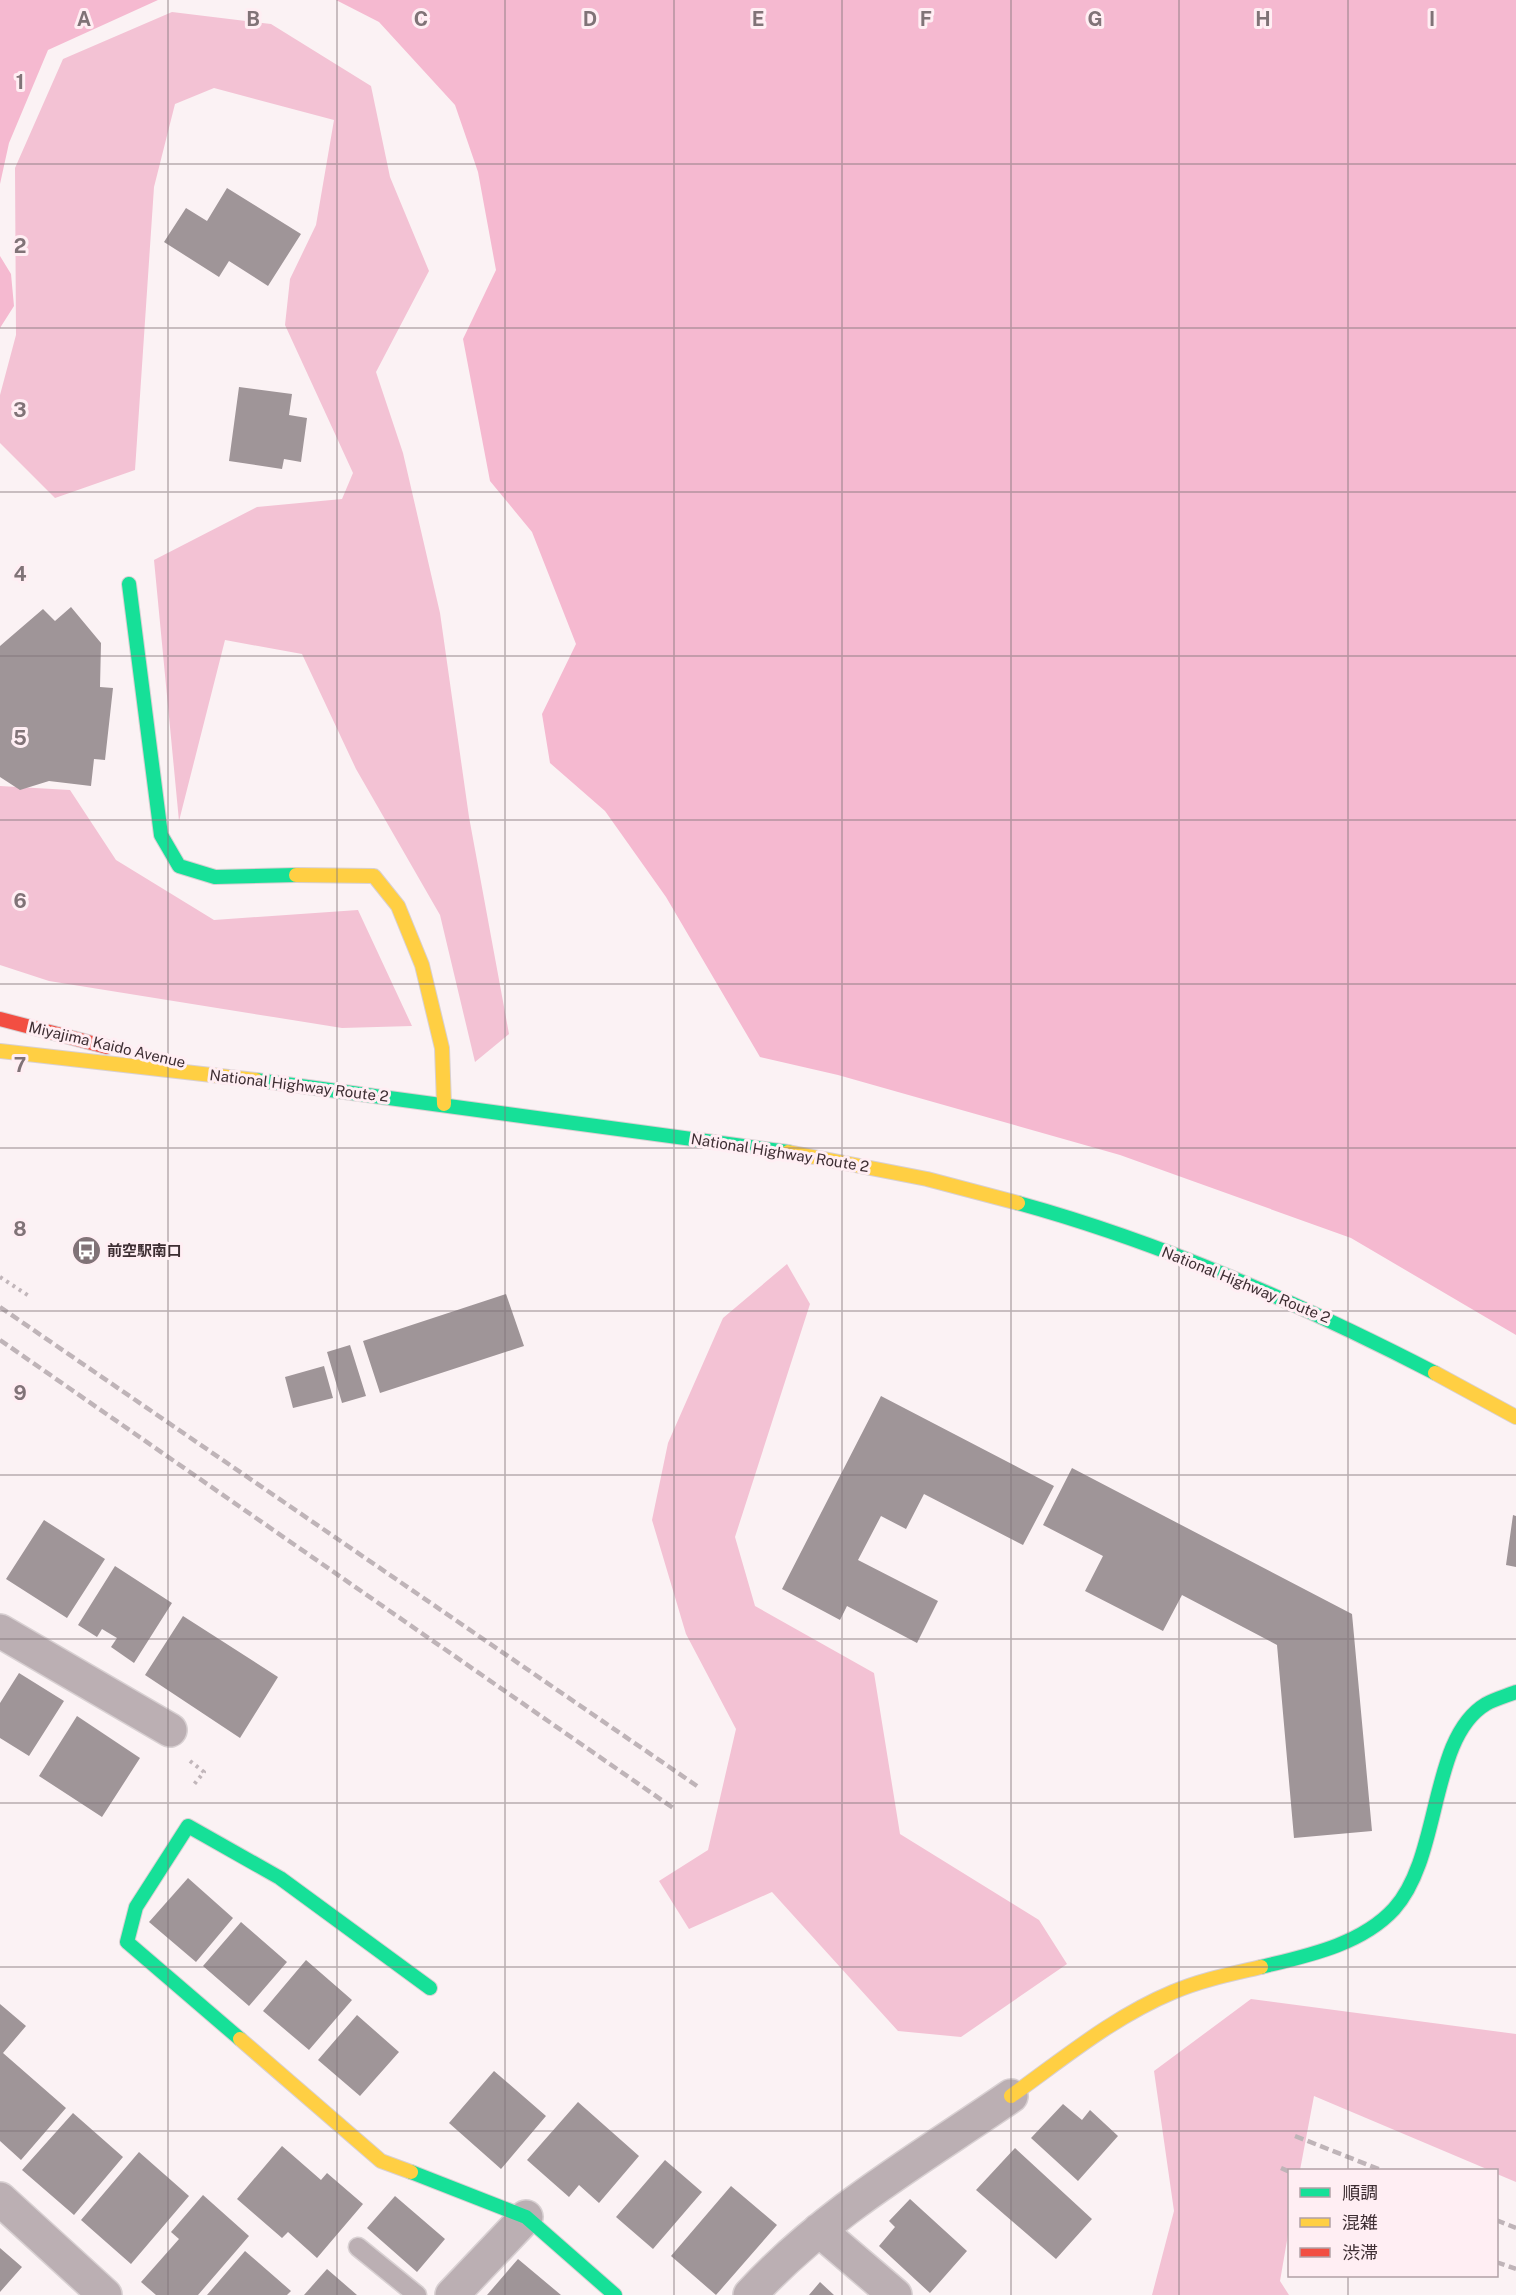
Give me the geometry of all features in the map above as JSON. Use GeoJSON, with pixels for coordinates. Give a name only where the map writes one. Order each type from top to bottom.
{"type":"FeatureCollection","features":[{"type":"Feature","properties":{"kind":"main road"},"geometry":{"type":"LineString","coordinates":[[129,584],[161,835],[179,866],[215,877],[334,874],[374,876],[398,906],[422,964],[442,1048],[444,1104]]}},
{"type":"Feature","properties":{"kind":"main road","name":"Miyajima Kaido Avenue"},"geometry":{"type":"LineString","coordinates":[[0,1019],[99,1046],[188,1065],[321,1087]]}},
{"type":"Feature","properties":{"kind":"main road","name":"National Highway Route 2"},"geometry":{"type":"LineString","coordinates":[[0,1051],[321,1087],[733,1143],[852,1163],[971,1190],[1087,1223],[1202,1264],[1313,1311],[1422,1364],[1516,1417]]}},
{"type":"Feature","properties":{"kind":"main road"},"geometry":{"type":"LineString","coordinates":[[1011,2096],[1126,2017],[1175,1991],[1345,1942],[1376,1926],[1396,1907],[1414,1879],[1455,1740],[1469,1719],[1484,1704],[1516,1692]]}},
{"type":"Feature","properties":{"kind":"main road"},"geometry":{"type":"LineString","coordinates":[[430,1988],[280,1878],[188,1826],[136,1907],[127,1942],[381,2161],[526,2217],[615,2295]]}},
{"type":"Feature","properties":{"kind":"street"},"geometry":{"type":"LineString","coordinates":[[0,1630],[170,1730]]}},
{"type":"Feature","properties":{"kind":"street"},"geometry":{"type":"LineString","coordinates":[[750,2295],[783,2259],[819,2230],[1011,2096]]}},
{"type":"Feature","properties":{"kind":"street"},"geometry":{"type":"LineString","coordinates":[[0,2199],[105,2295]]}},
{"type":"Feature","properties":{"kind":"street"},"geometry":{"type":"LineString","coordinates":[[452,2295],[526,2217]]}},
{"type":"Feature","properties":{"kind":"street"},"geometry":{"type":"LineString","coordinates":[[819,2230],[895,2295]]}},
{"type":"Feature","properties":{"kind":"lane"},"geometry":{"type":"LineString","coordinates":[[358,2247],[417,2295]]}},
{"type":"Feature","properties":{"kind":"path"},"geometry":{"type":"LineString","coordinates":[[0,1277],[29,1296]]}},
{"type":"Feature","properties":{"kind":"path"},"geometry":{"type":"LineString","coordinates":[[187,1759],[204,1772],[189,1790]]}},
{"type":"Feature","properties":{"kind":"shaded area"},"geometry":{"type":"Polygon","coordinates":[[[0,0],[158,0],[48,50],[9,143],[0,184],[0,0]]]}},
{"type":"Feature","properties":{"kind":"shaded area"},"geometry":{"type":"Polygon","coordinates":[[[336,0],[1516,0],[1516,1335],[1351,1238],[1120,1155],[838,1075],[760,1057],[666,897],[605,811],[550,763],[542,714],[576,644],[532,532],[490,481],[463,339],[496,270],[478,172],[455,105],[379,22],[336,0]]]}},
{"type":"Feature","properties":{"kind":"shaded area"},"geometry":{"type":"Polygon","coordinates":[[[172,12],[271,24],[371,86],[390,177],[429,271],[376,372],[403,453],[440,613],[469,817],[509,1034],[475,1062],[440,915],[356,769],[302,654],[225,640],[179,821],[154,560],[257,507],[342,499],[353,473],[285,325],[290,279],[316,225],[334,120],[214,88],[175,104],[154,187],[135,470],[55,498],[0,443],[0,395],[16,335],[15,168],[63,59],[172,12]]]}},
{"type":"Feature","properties":{"kind":"shaded area"},"geometry":{"type":"Polygon","coordinates":[[[0,256],[11,274],[14,306],[0,328],[0,256]]]}},
{"type":"Feature","properties":{"kind":"shaded area"},"geometry":{"type":"Polygon","coordinates":[[[0,786],[70,790],[116,860],[214,920],[358,910],[412,1026],[342,1028],[49,981],[0,965],[0,786]]]}},
{"type":"Feature","properties":{"kind":"shaded area"},"geometry":{"type":"Polygon","coordinates":[[[787,1264],[810,1304],[735,1537],[755,1606],[874,1673],[900,1834],[1039,1920],[1067,1964],[961,2037],[898,2031],[772,1892],[689,1929],[659,1881],[708,1850],[736,1729],[686,1634],[652,1520],[668,1443],[723,1318],[787,1264]]]}},
{"type":"Feature","properties":{"kind":"shaded area"},"geometry":{"type":"Polygon","coordinates":[[[1251,1999],[1516,2034],[1516,2182],[1498,2174],[1498,2169],[1487,2169],[1314,2096],[1300,2169],[1288,2169],[1288,2235],[1280,2281],[1289,2295],[1152,2295],[1174,2211],[1154,2071],[1251,1999]]]}},
{"type":"Feature","properties":{"kind":"building"},"geometry":{"type":"Polygon","coordinates":[[[227,188],[301,234],[268,286],[229,261],[219,277],[164,242],[186,208],[207,221],[227,188]]]}},
{"type":"Feature","properties":{"kind":"building"},"geometry":{"type":"Polygon","coordinates":[[[239,387],[292,394],[289,415],[307,418],[301,462],[284,459],[282,469],[229,461],[239,387]]]}},
{"type":"Feature","properties":{"kind":"building"},"geometry":{"type":"Polygon","coordinates":[[[71,607],[101,643],[100,687],[113,688],[105,760],[94,759],[91,786],[49,781],[20,790],[0,777],[0,646],[43,609],[55,621],[71,607]]]}},
{"type":"Feature","properties":{"kind":"building"},"geometry":{"type":"Polygon","coordinates":[[[506,1294],[524,1346],[380,1393],[363,1341],[506,1294]]]}},
{"type":"Feature","properties":{"kind":"building"},"geometry":{"type":"Polygon","coordinates":[[[350,1345],[366,1396],[342,1403],[327,1352],[350,1345]]]}},
{"type":"Feature","properties":{"kind":"building"},"geometry":{"type":"Polygon","coordinates":[[[324,1366],[333,1398],[293,1408],[285,1377],[324,1366]]]}},
{"type":"Feature","properties":{"kind":"building"},"geometry":{"type":"Polygon","coordinates":[[[881,1396],[1054,1486],[1023,1545],[924,1494],[906,1529],[881,1516],[858,1560],[938,1601],[917,1643],[847,1606],[840,1620],[782,1589],[881,1396]]]}},
{"type":"Feature","properties":{"kind":"building"},"geometry":{"type":"Polygon","coordinates":[[[1072,1468],[1352,1614],[1372,1831],[1294,1838],[1277,1645],[1182,1595],[1163,1631],[1085,1591],[1103,1556],[1043,1525],[1072,1468]]]}},
{"type":"Feature","properties":{"kind":"building"},"geometry":{"type":"Polygon","coordinates":[[[1513,1515],[1516,1516],[1516,1567],[1506,1565],[1513,1515]]]}},
{"type":"Feature","properties":{"kind":"building"},"geometry":{"type":"Polygon","coordinates":[[[44,1520],[105,1559],[67,1618],[6,1579],[44,1520]]]}},
{"type":"Feature","properties":{"kind":"building"},"geometry":{"type":"Polygon","coordinates":[[[115,1566],[172,1603],[134,1663],[111,1647],[117,1638],[102,1629],[97,1637],[78,1625],[115,1566]]]}},
{"type":"Feature","properties":{"kind":"building"},"geometry":{"type":"Polygon","coordinates":[[[183,1616],[278,1677],[240,1738],[145,1675],[183,1616]]]}},
{"type":"Feature","properties":{"kind":"building"},"geometry":{"type":"Polygon","coordinates":[[[19,1673],[64,1701],[29,1756],[0,1738],[0,1703],[19,1673]]]}},
{"type":"Feature","properties":{"kind":"building"},"geometry":{"type":"Polygon","coordinates":[[[77,1716],[140,1758],[102,1817],[39,1776],[77,1716]]]}},
{"type":"Feature","properties":{"kind":"building"},"geometry":{"type":"Polygon","coordinates":[[[188,1878],[233,1918],[196,1962],[149,1922],[188,1878]]]}},
{"type":"Feature","properties":{"kind":"building"},"geometry":{"type":"Polygon","coordinates":[[[241,1922],[287,1962],[249,2006],[203,1966],[241,1922]]]}},
{"type":"Feature","properties":{"kind":"building"},"geometry":{"type":"Polygon","coordinates":[[[306,1960],[352,2000],[309,2050],[263,2011],[306,1960]]]}},
{"type":"Feature","properties":{"kind":"building"},"geometry":{"type":"Polygon","coordinates":[[[0,2004],[26,2026],[3,2053],[66,2108],[21,2160],[0,2141],[0,2004]]]}},
{"type":"Feature","properties":{"kind":"building"},"geometry":{"type":"Polygon","coordinates":[[[357,2015],[399,2052],[360,2096],[318,2060],[357,2015]]]}},
{"type":"Feature","properties":{"kind":"building"},"geometry":{"type":"Polygon","coordinates":[[[494,2071],[546,2116],[501,2169],[449,2123],[494,2071]]]}},
{"type":"Feature","properties":{"kind":"building"},"geometry":{"type":"Polygon","coordinates":[[[578,2102],[639,2156],[599,2203],[579,2185],[569,2197],[527,2160],[578,2102]]]}},
{"type":"Feature","properties":{"kind":"building"},"geometry":{"type":"Polygon","coordinates":[[[1063,2104],[1082,2120],[1090,2110],[1118,2136],[1078,2181],[1031,2138],[1063,2104]]]}},
{"type":"Feature","properties":{"kind":"building"},"geometry":{"type":"Polygon","coordinates":[[[73,2113],[123,2157],[74,2215],[22,2170],[73,2113]]]}},
{"type":"Feature","properties":{"kind":"building"},"geometry":{"type":"Polygon","coordinates":[[[282,2146],[321,2180],[327,2173],[363,2204],[317,2258],[288,2232],[282,2238],[237,2199],[282,2146]]]}},
{"type":"Feature","properties":{"kind":"building"},"geometry":{"type":"Polygon","coordinates":[[[1015,2148],[1092,2219],[1056,2259],[976,2190],[1015,2148]]]}},
{"type":"Feature","properties":{"kind":"building"},"geometry":{"type":"Polygon","coordinates":[[[139,2152],[189,2196],[131,2264],[81,2220],[139,2152]]]}},
{"type":"Feature","properties":{"kind":"building"},"geometry":{"type":"Polygon","coordinates":[[[665,2160],[702,2192],[653,2249],[616,2217],[665,2160]]]}},
{"type":"Feature","properties":{"kind":"building"},"geometry":{"type":"Polygon","coordinates":[[[731,2186],[777,2225],[716,2295],[671,2256],[731,2186]]]}},
{"type":"Feature","properties":{"kind":"building"},"geometry":{"type":"Polygon","coordinates":[[[203,2195],[249,2236],[198,2295],[156,2295],[141,2282],[179,2239],[171,2232],[203,2195]]]}},
{"type":"Feature","properties":{"kind":"building"},"geometry":{"type":"Polygon","coordinates":[[[395,2196],[445,2239],[417,2272],[367,2228],[395,2196]]]}},
{"type":"Feature","properties":{"kind":"building"},"geometry":{"type":"Polygon","coordinates":[[[910,2199],[967,2251],[930,2293],[879,2246],[895,2227],[889,2221],[910,2199]]]}},
{"type":"Feature","properties":{"kind":"building"},"geometry":{"type":"Polygon","coordinates":[[[0,2248],[22,2267],[0,2292],[0,2248]]]}},
{"type":"Feature","properties":{"kind":"building"},"geometry":{"type":"Polygon","coordinates":[[[245,2251],[291,2291],[287,2295],[207,2295],[245,2251]]]}},
{"type":"Feature","properties":{"kind":"building"},"geometry":{"type":"Polygon","coordinates":[[[518,2259],[561,2295],[487,2295],[518,2259]]]}},
{"type":"Feature","properties":{"kind":"building"},"geometry":{"type":"Polygon","coordinates":[[[327,2269],[357,2295],[304,2295],[327,2269]]]}},
{"type":"Feature","properties":{"kind":"building"},"geometry":{"type":"Polygon","coordinates":[[[820,2282],[834,2295],[809,2295],[820,2282]]]}},
{"type":"Feature","properties":{"kind":"railway"},"geometry":{"type":"LineString","coordinates":[[0,1307],[697,1786]]}},
{"type":"Feature","properties":{"kind":"railway"},"geometry":{"type":"LineString","coordinates":[[0,1340],[676,1810]]}},
{"type":"Feature","properties":{"kind":"railway"},"geometry":{"type":"LineString","coordinates":[[1295,2136],[1378,2169]]}},
{"type":"Feature","properties":{"kind":"railway"},"geometry":{"type":"LineString","coordinates":[[1281,2168],[1288,2171]]}},
{"type":"Feature","properties":{"kind":"railway"},"geometry":{"type":"LineString","coordinates":[[1498,2221],[1516,2228]]}},
{"type":"Feature","properties":{"kind":"railway"},"geometry":{"type":"LineString","coordinates":[[1498,2263],[1516,2269]]}},
{"type":"Feature","properties":{"kind":"traffic: fast"},"geometry":{"type":"LineString","coordinates":[[129,584],[161,835],[179,866],[215,877],[296,875]]}},
{"type":"Feature","properties":{"kind":"traffic: fast"},"geometry":{"type":"LineString","coordinates":[[256,1080],[788,1152]]}},
{"type":"Feature","properties":{"kind":"traffic: fast"},"geometry":{"type":"LineString","coordinates":[[1018,1203],[1125,1237],[1231,1277],[1334,1323],[1435,1373]]}},
{"type":"Feature","properties":{"kind":"traffic: fast"},"geometry":{"type":"LineString","coordinates":[[1261,1967],[1314,1953],[1349,1940],[1366,1932],[1394,1909],[1409,1886],[1421,1859],[1444,1770],[1454,1743],[1468,1720],[1486,1704],[1516,1692]]}},
{"type":"Feature","properties":{"kind":"traffic: fast"},"geometry":{"type":"LineString","coordinates":[[240,2039],[127,1942],[136,1907],[188,1826],[280,1878],[430,1988]]}},
{"type":"Feature","properties":{"kind":"traffic: fast"},"geometry":{"type":"LineString","coordinates":[[411,2172],[526,2217],[615,2295]]}},
{"type":"Feature","properties":{"kind":"traffic: slow"},"geometry":{"type":"LineString","coordinates":[[296,875],[374,876],[398,906],[422,965],[442,1048],[444,1104]]}},
{"type":"Feature","properties":{"kind":"traffic: slow"},"geometry":{"type":"LineString","coordinates":[[0,1051],[256,1080]]}},
{"type":"Feature","properties":{"kind":"traffic: slow"},"geometry":{"type":"LineString","coordinates":[[788,1152],[927,1179],[1018,1203]]}},
{"type":"Feature","properties":{"kind":"traffic: slow"},"geometry":{"type":"LineString","coordinates":[[1435,1373],[1516,1417]]}},
{"type":"Feature","properties":{"kind":"traffic: slow"},"geometry":{"type":"LineString","coordinates":[[1011,2096],[1089,2039],[1151,2002],[1194,1984],[1261,1967]]}},
{"type":"Feature","properties":{"kind":"traffic: slow"},"geometry":{"type":"LineString","coordinates":[[240,2039],[381,2161],[411,2172]]}},
{"type":"Feature","properties":{"kind":"traffic: jam"},"geometry":{"type":"LineString","coordinates":[[0,1019],[107,1047]]}},
{"type":"Feature","properties":{"kind":"place","name":"前空駅南口"},"geometry":{"type":"Point","coordinates":[86,1251]}}]}
